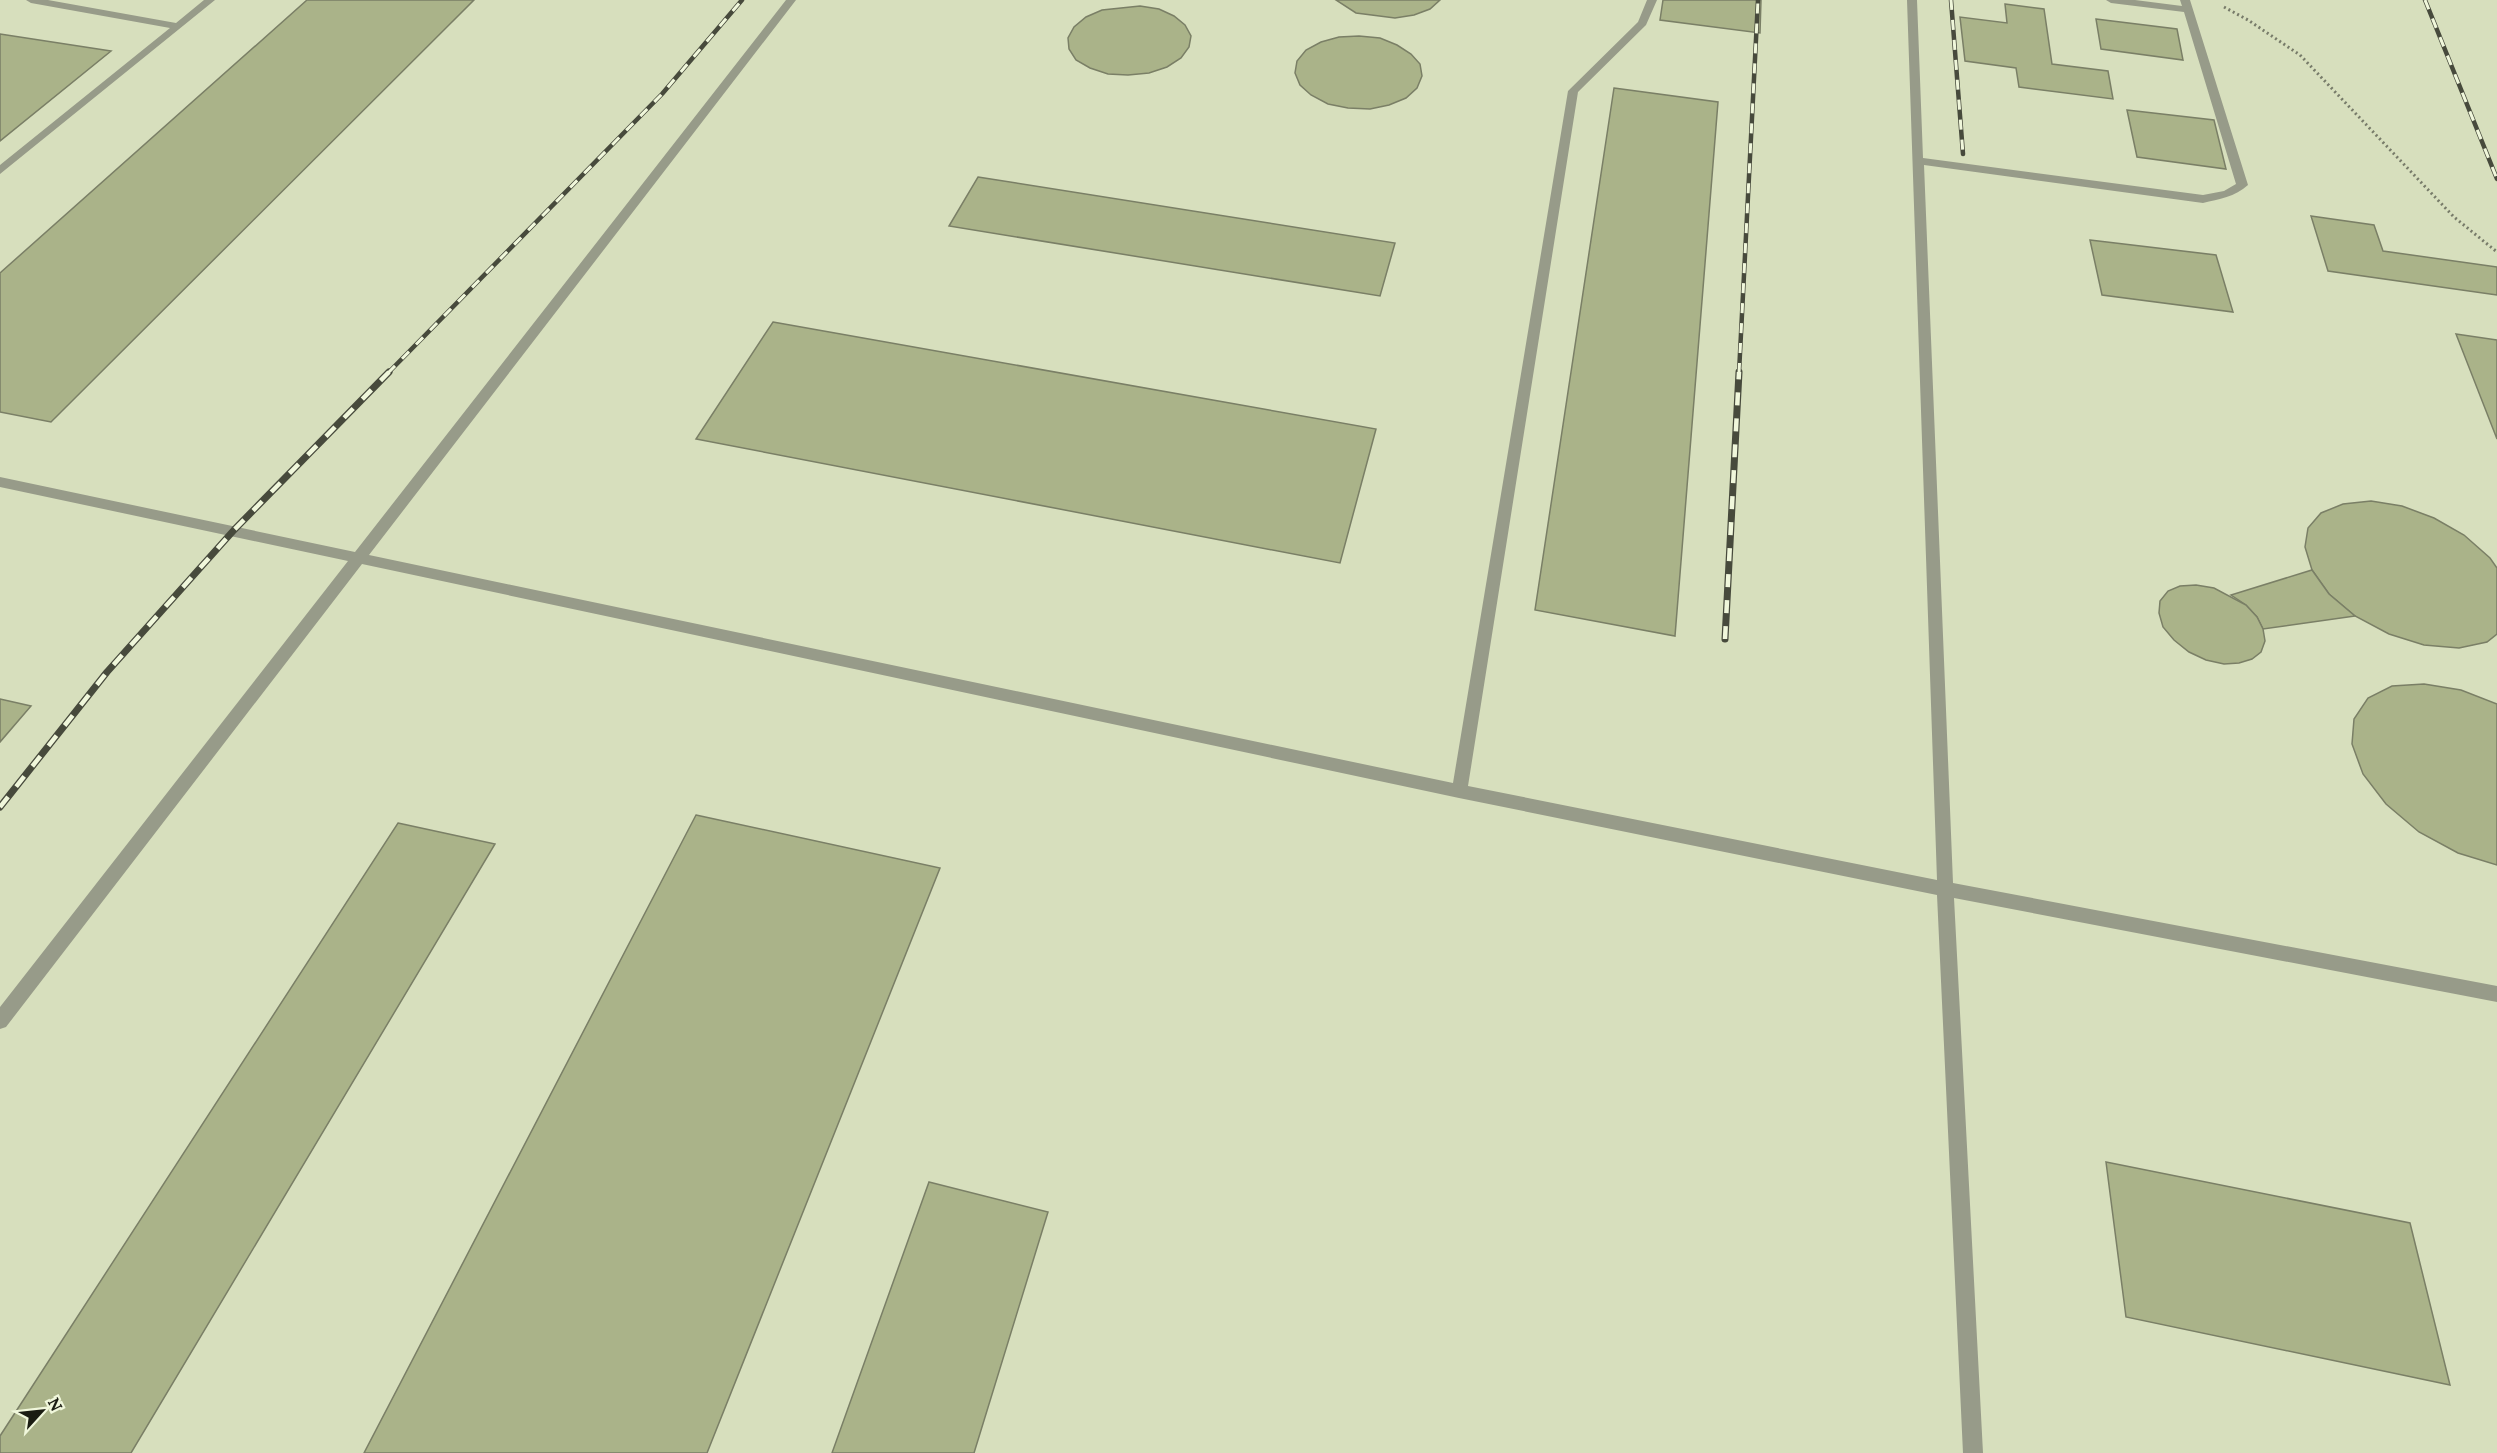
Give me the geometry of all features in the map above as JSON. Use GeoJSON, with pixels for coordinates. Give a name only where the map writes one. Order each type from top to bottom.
{"type":"FeatureCollection","features":[{"type":"Feature","properties":{"kind":"lane"},"geometry":{"type":"LineString","coordinates":[[30,0],[178,26]]}},
{"type":"Feature","properties":{"kind":"lane"},"geometry":{"type":"LineString","coordinates":[[0,171],[210,0]]}},
{"type":"Feature","properties":{"kind":"lane"},"geometry":{"type":"LineString","coordinates":[[0,1021],[361,558],[791,0]]}},
{"type":"Feature","properties":{"kind":"lane"},"geometry":{"type":"LineString","coordinates":[[1460,791],[1573,91],[1642,23],[1652,0]]}},
{"type":"Feature","properties":{"kind":"lane"},"geometry":{"type":"LineString","coordinates":[[1912,0],[1945,889],[1973,1453]]}},
{"type":"Feature","properties":{"kind":"lane"},"geometry":{"type":"LineString","coordinates":[[1918,161],[2203,199],[2227,194],[2242,185],[2186,4],[2110,0]]}},
{"type":"Feature","properties":{"kind":"lane"},"geometry":{"type":"LineString","coordinates":[[0,482],[1460,791],[1945,889],[2497,994]]}},
{"type":"Feature","properties":{"kind":"path"},"geometry":{"type":"LineString","coordinates":[[2219,5],[2248,20],[2300,55],[2454,217],[2497,252]]}},
{"type":"Feature","properties":{"kind":"shaded area"},"geometry":{"type":"Polygon","coordinates":[[[0,0],[2497,0],[2497,1453],[0,1453],[0,0]]]}},
{"type":"Feature","properties":{"kind":"building"},"geometry":{"type":"Polygon","coordinates":[[[307,0],[474,0],[51,422],[0,412],[0,273],[307,0]]]}},
{"type":"Feature","properties":{"kind":"building"},"geometry":{"type":"Polygon","coordinates":[[[1336,0],[1440,0],[1430,9],[1414,15],[1395,18],[1356,13],[1336,0]]]}},
{"type":"Feature","properties":{"kind":"building"},"geometry":{"type":"Polygon","coordinates":[[[1663,0],[1761,0],[1760,33],[1660,20],[1663,0]]]}},
{"type":"Feature","properties":{"kind":"building"},"geometry":{"type":"Polygon","coordinates":[[[2005,4],[2044,9],[2052,64],[2108,71],[2113,99],[2019,87],[2016,68],[1965,61],[1960,17],[2007,23],[2005,4]]]}},
{"type":"Feature","properties":{"kind":"building"},"geometry":{"type":"Polygon","coordinates":[[[1140,6],[1159,9],[1174,16],[1185,25],[1191,36],[1189,47],[1181,58],[1167,67],[1149,73],[1128,75],[1108,74],[1076,60],[1069,49],[1068,38],[1074,27],[1086,17],[1102,10],[1140,6]]]}},
{"type":"Feature","properties":{"kind":"building"},"geometry":{"type":"Polygon","coordinates":[[[2096,19],[2177,29],[2183,60],[2101,49],[2096,19]]]}},
{"type":"Feature","properties":{"kind":"building"},"geometry":{"type":"Polygon","coordinates":[[[0,34],[111,51],[0,141],[0,34]]]}},
{"type":"Feature","properties":{"kind":"building"},"geometry":{"type":"Polygon","coordinates":[[[1339,37],[1380,38],[1411,54],[1420,64],[1422,76],[1417,88],[1406,98],[1370,109],[1328,104],[1311,95],[1300,85],[1295,73],[1297,61],[1306,50],[1321,42],[1339,37]]]}},
{"type":"Feature","properties":{"kind":"building"},"geometry":{"type":"Polygon","coordinates":[[[1614,88],[1718,102],[1675,636],[1535,610],[1614,88]]]}},
{"type":"Feature","properties":{"kind":"building"},"geometry":{"type":"Polygon","coordinates":[[[2127,110],[2214,120],[2226,169],[2137,157],[2127,110]]]}},
{"type":"Feature","properties":{"kind":"building"},"geometry":{"type":"Polygon","coordinates":[[[978,177],[1395,243],[1380,296],[949,226],[978,177]]]}},
{"type":"Feature","properties":{"kind":"building"},"geometry":{"type":"Polygon","coordinates":[[[2311,216],[2374,225],[2383,251],[2497,267],[2497,295],[2328,271],[2311,216]]]}},
{"type":"Feature","properties":{"kind":"building"},"geometry":{"type":"Polygon","coordinates":[[[2090,240],[2216,255],[2233,312],[2102,295],[2090,240]]]}},
{"type":"Feature","properties":{"kind":"building"},"geometry":{"type":"Polygon","coordinates":[[[773,322],[1376,429],[1340,563],[696,439],[773,322]]]}},
{"type":"Feature","properties":{"kind":"building"},"geometry":{"type":"Polygon","coordinates":[[[2456,334],[2497,340],[2497,439],[2456,334]]]}},
{"type":"Feature","properties":{"kind":"building"},"geometry":{"type":"Polygon","coordinates":[[[2371,501],[2402,506],[2434,518],[2464,535],[2490,558],[2497,568],[2497,634],[2487,642],[2459,648],[2424,645],[2389,634],[2355,616],[2329,594],[2312,570],[2305,547],[2308,528],[2321,513],[2343,504],[2371,501]]]}},
{"type":"Feature","properties":{"kind":"building"},"geometry":{"type":"Polygon","coordinates":[[[2312,570],[2329,594],[2355,616],[2263,629],[2257,617],[2246,605],[2231,595],[2312,570]]]}},
{"type":"Feature","properties":{"kind":"building"},"geometry":{"type":"Polygon","coordinates":[[[2196,585],[2214,588],[2246,605],[2257,617],[2263,629],[2265,641],[2261,652],[2252,659],[2224,664],[2206,660],[2189,652],[2174,640],[2163,627],[2159,613],[2160,601],[2168,591],[2180,586],[2196,585]]]}},
{"type":"Feature","properties":{"kind":"building"},"geometry":{"type":"Polygon","coordinates":[[[2424,684],[2461,690],[2497,704],[2497,865],[2458,853],[2419,832],[2386,804],[2363,774],[2352,744],[2354,719],[2368,698],[2392,686],[2424,684]]]}},
{"type":"Feature","properties":{"kind":"building"},"geometry":{"type":"Polygon","coordinates":[[[0,699],[31,706],[0,742],[0,699]]]}},
{"type":"Feature","properties":{"kind":"building"},"geometry":{"type":"Polygon","coordinates":[[[696,815],[940,868],[707,1453],[364,1453],[696,815]]]}},
{"type":"Feature","properties":{"kind":"building"},"geometry":{"type":"Polygon","coordinates":[[[398,823],[495,844],[131,1453],[0,1453],[0,1436],[398,823]]]}},
{"type":"Feature","properties":{"kind":"building"},"geometry":{"type":"Polygon","coordinates":[[[2106,1162],[2410,1223],[2450,1385],[2126,1317],[2106,1162]]]}},
{"type":"Feature","properties":{"kind":"building"},"geometry":{"type":"Polygon","coordinates":[[[929,1182],[1048,1212],[974,1453],[832,1453],[929,1182]]]}},
{"type":"Feature","properties":{"kind":"railway"},"geometry":{"type":"LineString","coordinates":[[388,373],[662,94],[742,0]]}},
{"type":"Feature","properties":{"kind":"railway"},"geometry":{"type":"LineString","coordinates":[[1739,373],[1758,0]]}},
{"type":"Feature","properties":{"kind":"railway"},"geometry":{"type":"LineString","coordinates":[[1951,0],[1963,154]]}},
{"type":"Feature","properties":{"kind":"railway"},"geometry":{"type":"LineString","coordinates":[[2425,0],[2497,179]]}},
{"type":"Feature","properties":{"kind":"railway"},"geometry":{"type":"LineString","coordinates":[[0,807],[107,672],[234,530],[389,372]]}},
{"type":"Feature","properties":{"kind":"railway"},"geometry":{"type":"LineString","coordinates":[[1725,639],[1739,372]]}}]}
